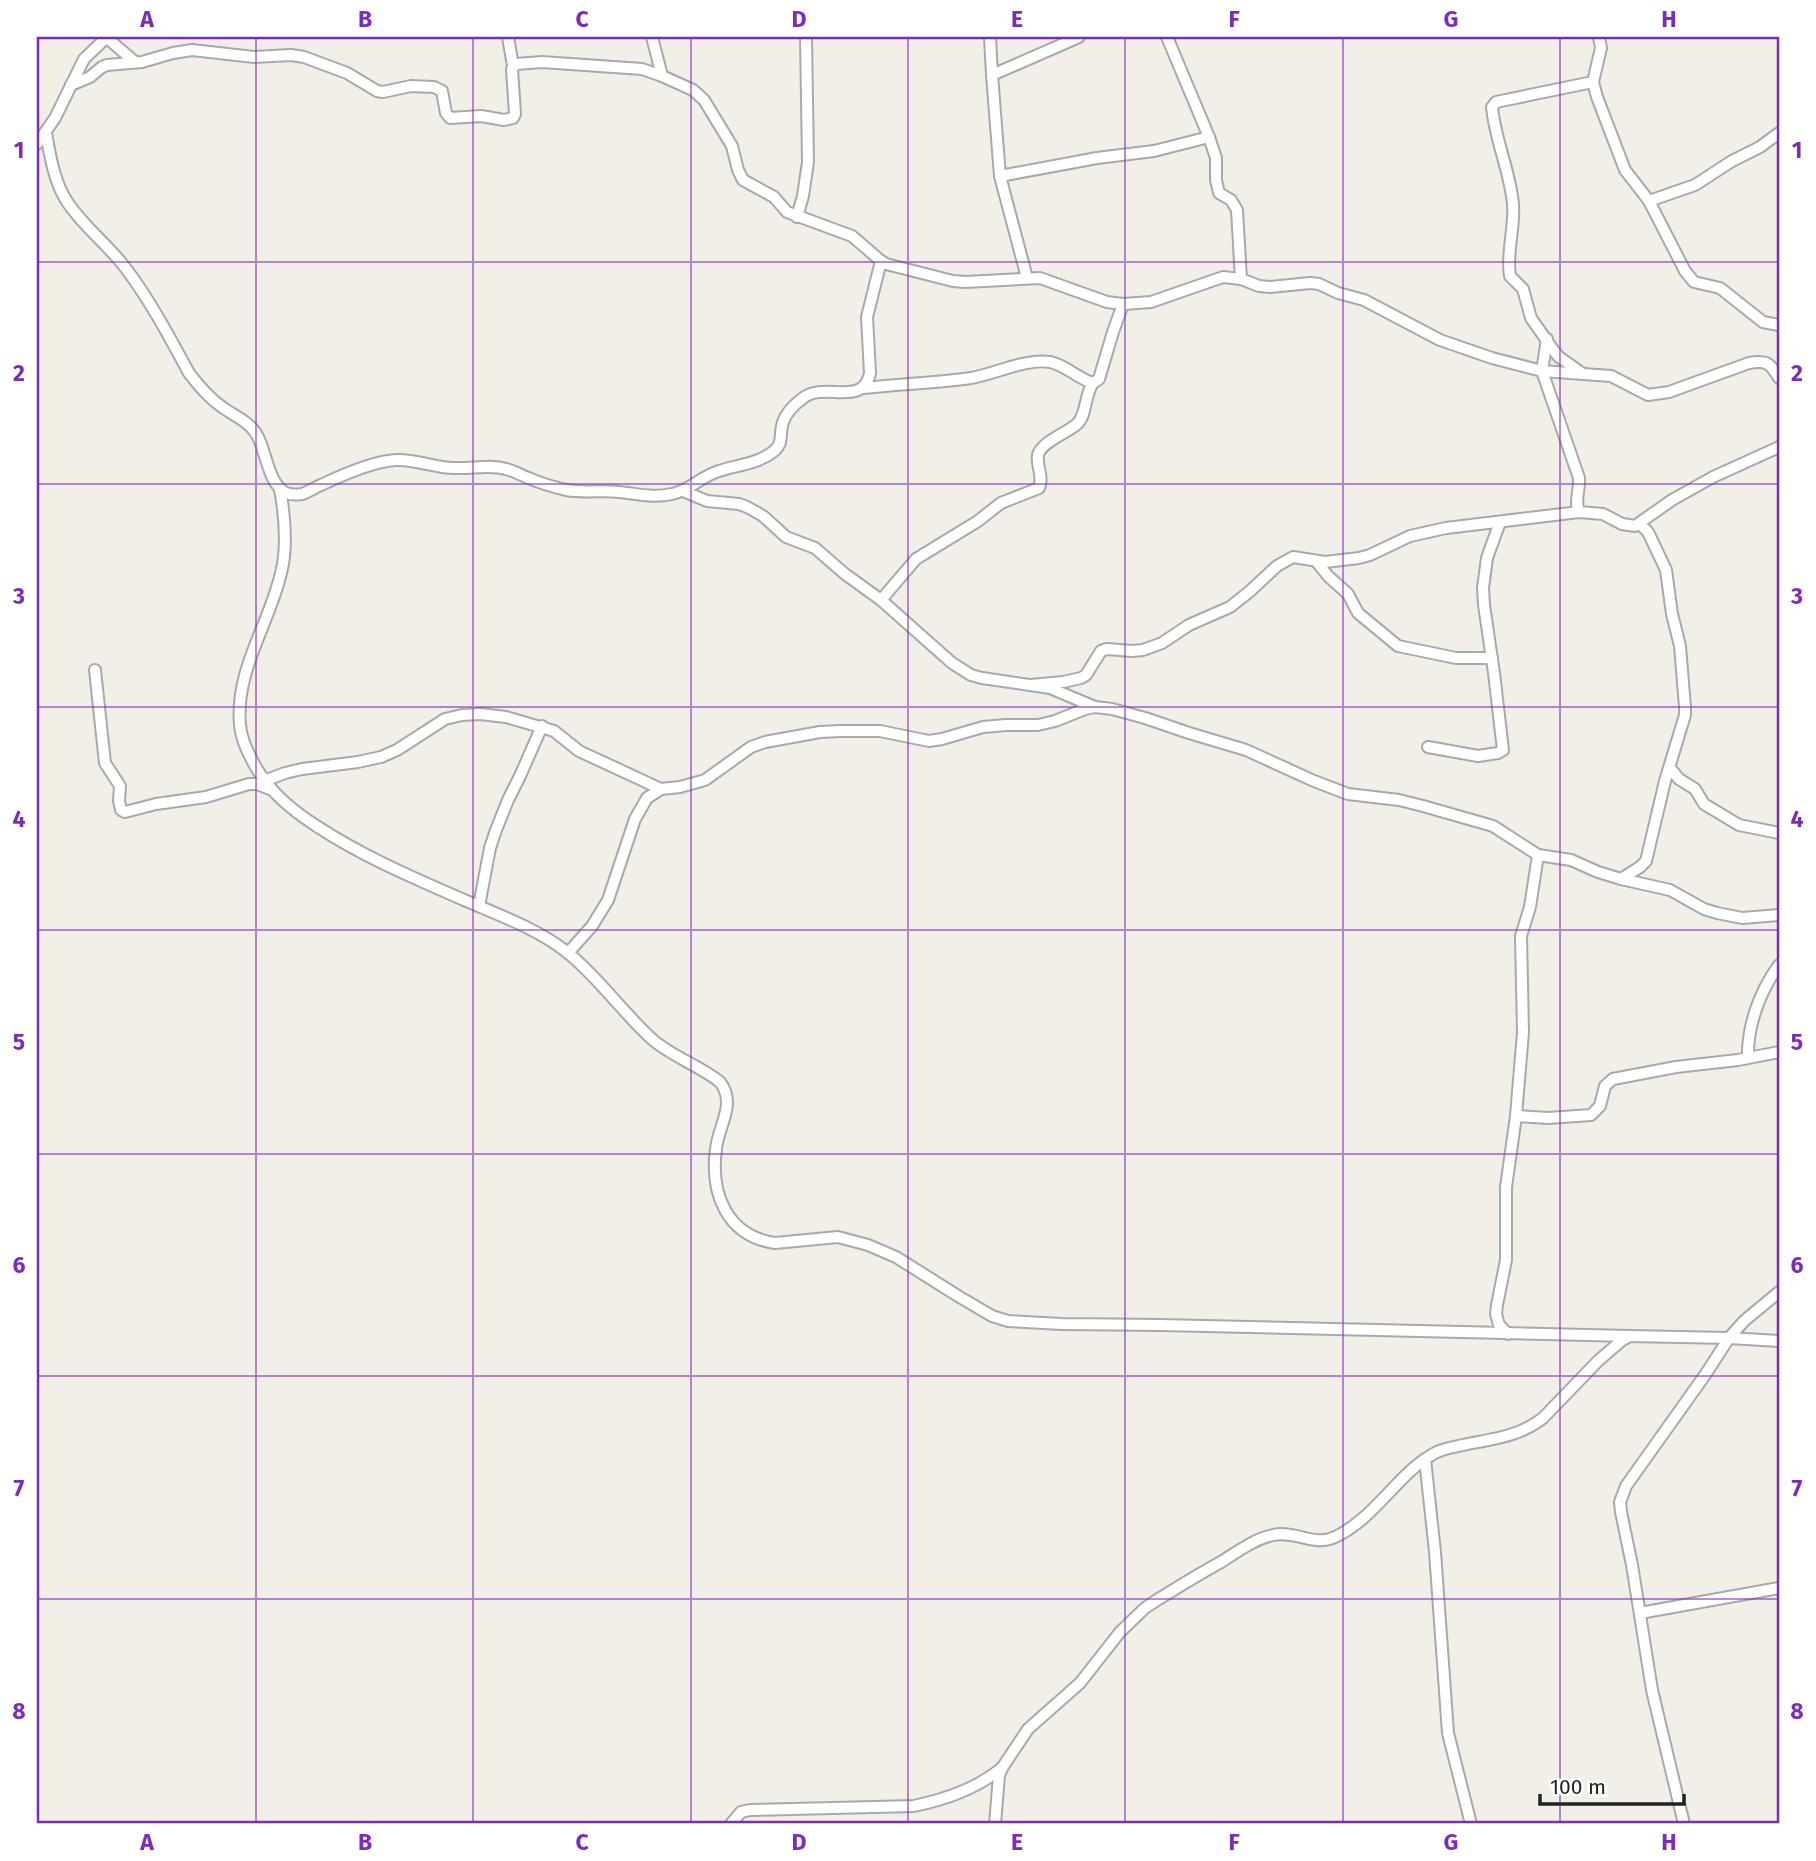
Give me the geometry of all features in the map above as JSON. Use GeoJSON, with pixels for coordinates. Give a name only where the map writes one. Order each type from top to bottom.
{"type":"FeatureCollection","features":[{"type":"Feature","properties":{"kind":"street"},"geometry":{"type":"LineString","coordinates":[[37,144],[46,133],[84,59],[106,37],[135,62]]}},
{"type":"Feature","properties":{"kind":"street"},"geometry":{"type":"LineString","coordinates":[[71,85],[90,77],[102,67],[150,60],[173,52],[192,50],[254,57],[291,55],[347,73],[377,91],[411,86],[437,88],[443,93],[446,113],[450,117],[481,116],[504,120],[513,118],[516,105],[508,37]]}},
{"type":"Feature","properties":{"kind":"street"},"geometry":{"type":"LineString","coordinates":[[652,37],[662,75]]}},
{"type":"Feature","properties":{"kind":"street"},"geometry":{"type":"LineString","coordinates":[[797,218],[808,162],[806,37]]}},
{"type":"Feature","properties":{"kind":"street"},"geometry":{"type":"LineString","coordinates":[[990,37],[1000,176],[1027,278]]}},
{"type":"Feature","properties":{"kind":"street"},"geometry":{"type":"LineString","coordinates":[[992,75],[1079,37]]}},
{"type":"Feature","properties":{"kind":"street"},"geometry":{"type":"LineString","coordinates":[[1167,37],[1209,137],[1216,158],[1219,193],[1231,200],[1237,210],[1241,279]]}},
{"type":"Feature","properties":{"kind":"street"},"geometry":{"type":"LineString","coordinates":[[1599,37],[1601,48],[1593,82],[1625,170],[1649,201],[1691,280],[1720,288],[1763,322],[1779,325]]}},
{"type":"Feature","properties":{"kind":"street"},"geometry":{"type":"LineString","coordinates":[[513,66],[522,62],[542,62],[642,69],[662,75],[700,94],[732,146],[743,180],[774,197],[787,212],[797,218],[852,236],[881,261],[953,281],[1027,278],[1050,281],[1107,302],[1123,304],[1159,299],[1223,277],[1270,287],[1300,283],[1319,284],[1338,293],[1364,299],[1440,340],[1492,358],[1542,371],[1616,378],[1648,395],[1668,392],[1760,361],[1772,367],[1779,378]]}},
{"type":"Feature","properties":{"kind":"street"},"geometry":{"type":"LineString","coordinates":[[1585,374],[1559,357],[1531,318],[1523,289],[1509,273],[1513,203],[1492,107],[1496,102],[1593,82]]}},
{"type":"Feature","properties":{"kind":"street"},"geometry":{"type":"LineString","coordinates":[[46,133],[51,160],[65,199],[128,270],[189,373],[220,406],[245,422],[257,435],[280,489],[285,529],[284,561],[271,604],[247,665],[240,708],[242,737],[267,785],[300,814],[347,846],[412,878],[480,906],[541,936],[568,953],[655,1041],[720,1082],[728,1096],[727,1110],[716,1147],[717,1184],[722,1206],[730,1220],[746,1233],[766,1242],[788,1243],[838,1237],[868,1245],[896,1257],[992,1316],[1008,1321],[1779,1341]]}},
{"type":"Feature","properties":{"kind":"street"},"geometry":{"type":"LineString","coordinates":[[1649,201],[1695,185],[1779,133]]}},
{"type":"Feature","properties":{"kind":"street"},"geometry":{"type":"LineString","coordinates":[[1000,176],[1089,159],[1154,151],[1209,137]]}},
{"type":"Feature","properties":{"kind":"street"},"geometry":{"type":"LineString","coordinates":[[37,150],[51,160]]}},
{"type":"Feature","properties":{"kind":"street"},"geometry":{"type":"LineString","coordinates":[[863,388],[870,373],[867,317],[881,261]]}},
{"type":"Feature","properties":{"kind":"street"},"geometry":{"type":"LineString","coordinates":[[881,600],[916,559],[978,521],[1001,503],[1039,488],[1042,484],[1039,452],[1082,419],[1086,396],[1093,383],[1099,379],[1123,304]]}},
{"type":"Feature","properties":{"kind":"street"},"geometry":{"type":"LineString","coordinates":[[1546,339],[1542,371],[1579,478],[1576,502],[1579,512]]}},
{"type":"Feature","properties":{"kind":"street"},"geometry":{"type":"LineString","coordinates":[[280,489],[288,494],[302,494],[365,468],[400,459],[446,468],[495,466],[569,490],[650,496],[683,491],[710,474],[755,460],[775,450],[781,440],[782,424],[786,416],[808,394],[814,392],[855,391],[973,377],[1032,362],[1060,365],[1093,383]]}},
{"type":"Feature","properties":{"kind":"street"},"geometry":{"type":"LineString","coordinates":[[1031,685],[1081,678],[1086,675],[1101,651],[1107,649],[1143,650],[1162,643],[1189,625],[1230,607],[1288,558],[1301,557],[1316,561],[1359,558],[1410,536],[1446,528],[1579,512],[1602,514],[1635,526],[1672,500],[1713,477],[1779,447]]}},
{"type":"Feature","properties":{"kind":"street"},"geometry":{"type":"LineString","coordinates":[[683,491],[706,501],[739,504],[755,510],[786,537],[815,548],[881,600],[952,663],[971,675],[1050,688],[1096,707],[1145,718],[1246,750],[1348,794],[1399,800],[1493,826],[1538,855],[1571,860],[1620,879],[1670,890],[1704,909],[1717,913],[1742,918],[1779,915]]}},
{"type":"Feature","properties":{"kind":"street"},"geometry":{"type":"LineString","coordinates":[[1428,747],[1478,756],[1503,750],[1483,588],[1487,558],[1500,522]]}},
{"type":"Feature","properties":{"kind":"street"},"geometry":{"type":"LineString","coordinates":[[1620,879],[1646,861],[1685,715],[1680,646],[1666,570],[1648,532],[1640,524]]}},
{"type":"Feature","properties":{"kind":"street"},"geometry":{"type":"LineString","coordinates":[[1316,561],[1348,594],[1358,613],[1398,646],[1456,658],[1492,658]]}},
{"type":"Feature","properties":{"kind":"street"},"geometry":{"type":"LineString","coordinates":[[95,670],[105,763],[120,786],[119,801],[121,810],[125,812],[156,804],[206,797],[249,784],[267,785],[293,771],[381,757],[397,750],[445,719],[480,714],[542,726],[562,736],[586,755],[661,789]]}},
{"type":"Feature","properties":{"kind":"street"},"geometry":{"type":"LineString","coordinates":[[568,953],[592,926],[608,900],[629,834],[647,798],[661,789],[688,786],[705,780],[751,747],[820,732],[863,730],[889,732],[929,741],[983,727],[1046,723],[1096,707]]}},
{"type":"Feature","properties":{"kind":"street"},"geometry":{"type":"LineString","coordinates":[[480,906],[490,848],[496,830],[542,726]]}},
{"type":"Feature","properties":{"kind":"street"},"geometry":{"type":"LineString","coordinates":[[1670,768],[1679,779],[1695,789],[1704,804],[1738,825],[1779,833]]}},
{"type":"Feature","properties":{"kind":"street"},"geometry":{"type":"LineString","coordinates":[[1508,1334],[1499,1325],[1496,1314],[1506,1260],[1506,1187],[1516,1116],[1522,1032],[1521,936],[1530,907],[1538,855]]}},
{"type":"Feature","properties":{"kind":"street"},"geometry":{"type":"LineString","coordinates":[[1748,1058],[1752,1020],[1779,965]]}},
{"type":"Feature","properties":{"kind":"street"},"geometry":{"type":"LineString","coordinates":[[1516,1116],[1548,1118],[1591,1115],[1600,1106],[1605,1086],[1613,1079],[1779,1052]]}},
{"type":"Feature","properties":{"kind":"street"},"geometry":{"type":"LineString","coordinates":[[1684,1824],[1652,1690],[1620,1502],[1623,1492],[1728,1338],[1779,1292]]}},
{"type":"Feature","properties":{"kind":"street"},"geometry":{"type":"LineString","coordinates":[[995,1824],[997,1784],[1002,1768],[1028,1729],[1080,1683],[1120,1632],[1145,1608],[1265,1537],[1290,1534],[1323,1541],[1335,1537],[1369,1513],[1425,1458],[1440,1450],[1502,1438],[1531,1427],[1612,1348],[1630,1336]]}},
{"type":"Feature","properties":{"kind":"street"},"geometry":{"type":"LineString","coordinates":[[1425,1458],[1448,1733],[1471,1824]]}},
{"type":"Feature","properties":{"kind":"street"},"geometry":{"type":"LineString","coordinates":[[1640,1613],[1779,1588]]}},
{"type":"Feature","properties":{"kind":"street"},"geometry":{"type":"LineString","coordinates":[[731,1824],[741,1812],[750,1810],[914,1805],[932,1802],[973,1787],[1002,1768]]}}]}
